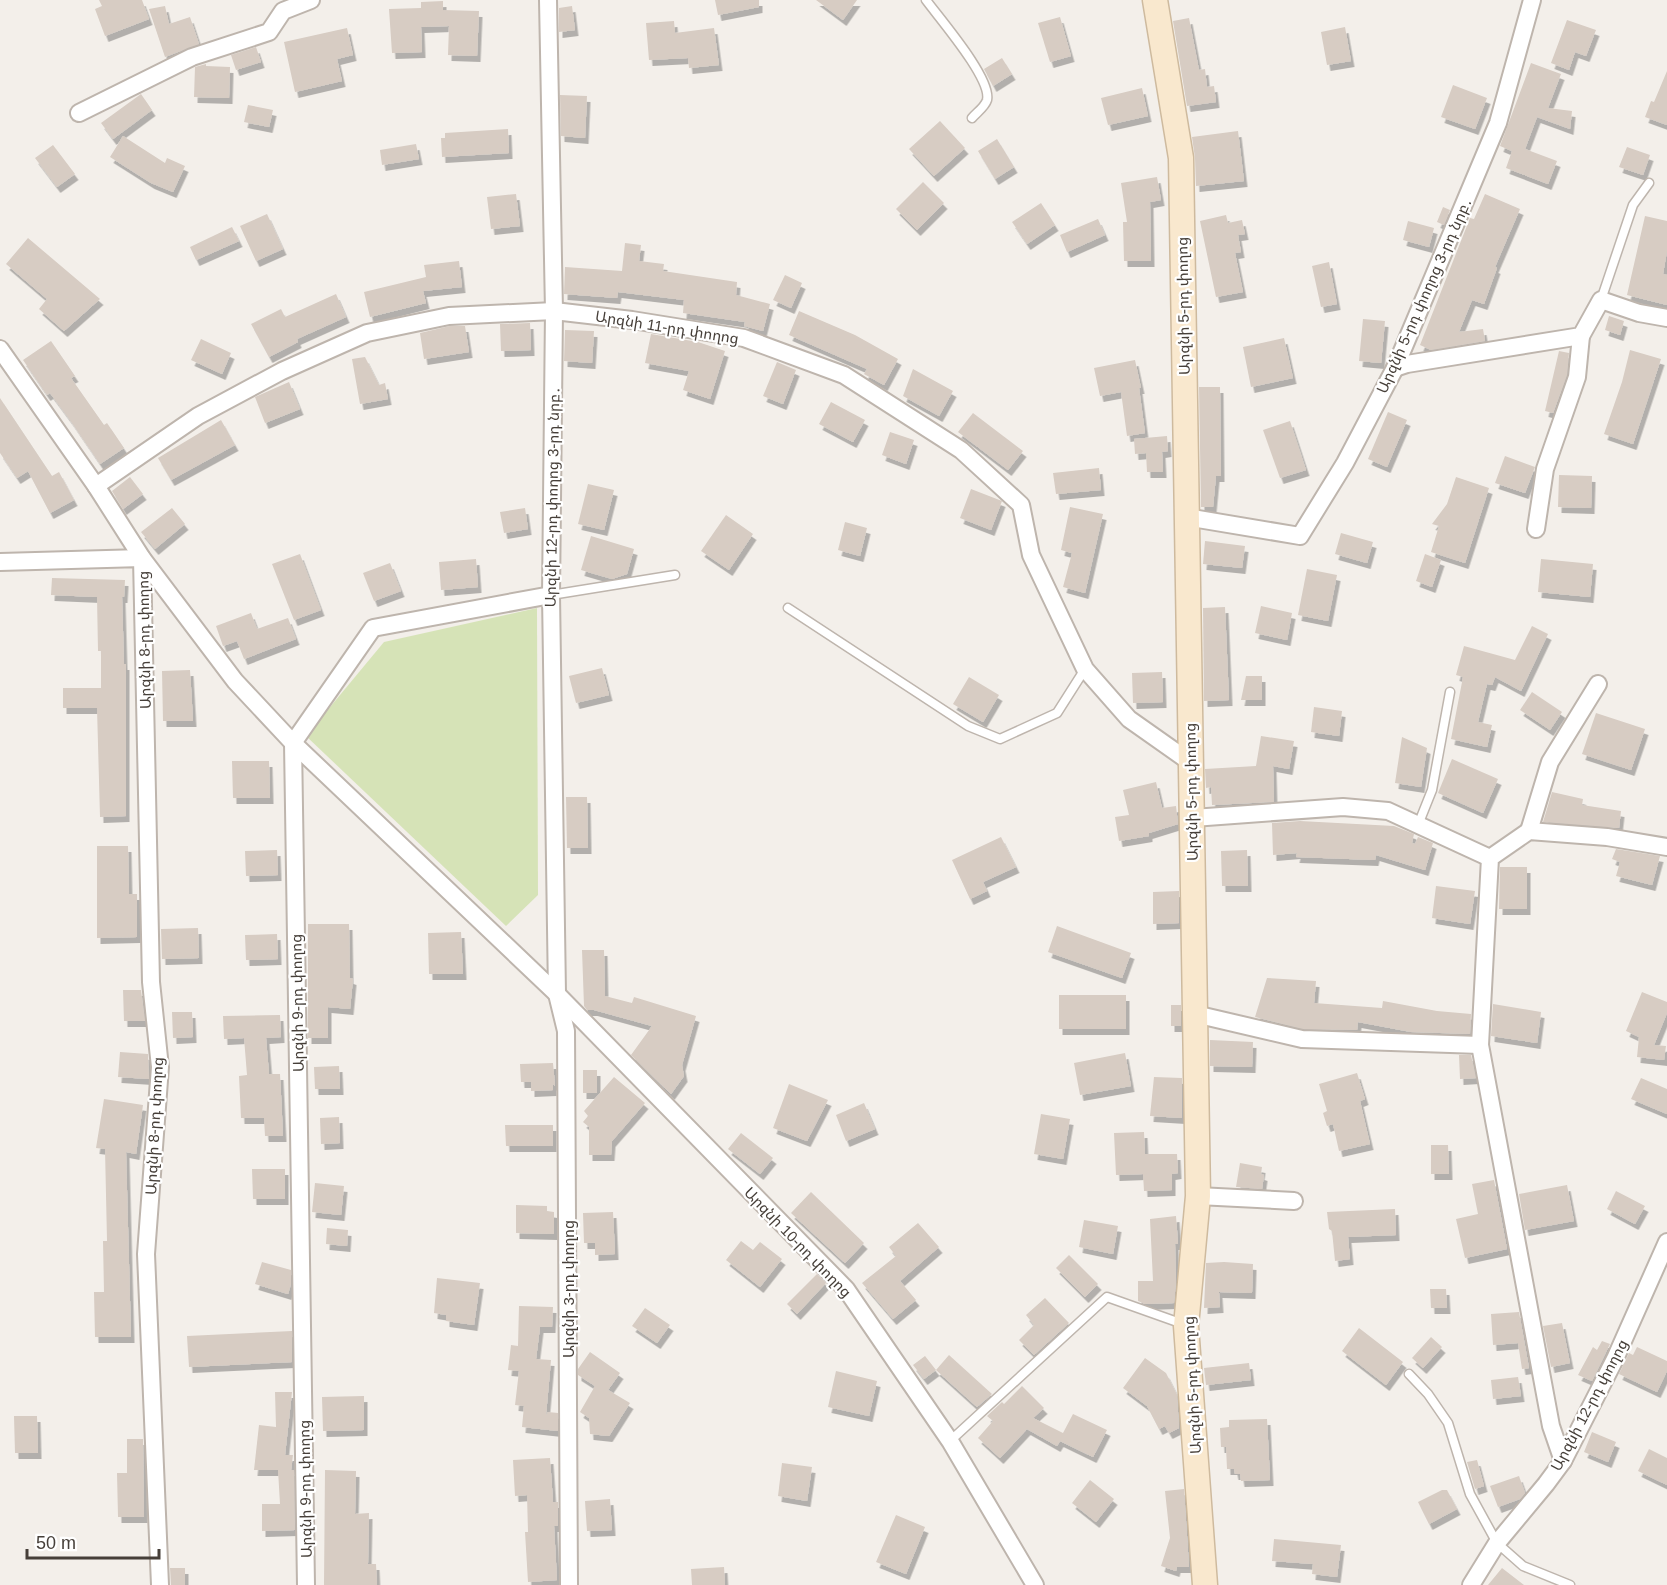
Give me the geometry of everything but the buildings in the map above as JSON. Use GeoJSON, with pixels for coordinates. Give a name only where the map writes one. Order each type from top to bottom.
{"type":"FeatureCollection","features":[{"type":"Feature","properties":{"kind":"street"},"geometry":{"type":"LineString","coordinates":[[79,113],[192,57],[268,32],[283,12],[311,0]]}},
{"type":"Feature","properties":{"kind":"street","name":"Արզնի 12-րդ փողոց 3-րդ նրբ․"},"geometry":{"type":"LineString","coordinates":[[548,0],[554,311],[551,595],[557,994]]}},
{"type":"Feature","properties":{"kind":"street","name":"Արզնի 5-րդ փողոց"},"geometry":{"type":"LineString","coordinates":[[1155,0],[1181,158],[1198,1196],[1186,1326],[1205,1585]]}},
{"type":"Feature","properties":{"kind":"street","name":"Արզնի 5-րդ փողոց 3-րդ նրբ․"},"geometry":{"type":"LineString","coordinates":[[1186,517],[1300,536],[1345,463],[1395,368],[1498,123],[1532,0]]}},
{"type":"Feature","properties":{"kind":"street"},"geometry":{"type":"LineString","coordinates":[[1536,529],[1545,469],[1577,377],[1581,336],[1601,300],[1639,313],[1667,318]]}},
{"type":"Feature","properties":{"kind":"street","name":"Արզնի 11-րդ փողոց"},"geometry":{"type":"LineString","coordinates":[[96,486],[198,416],[282,371],[367,333],[449,315],[554,311],[632,320],[744,338],[844,375],[961,450],[1022,505],[1031,555],[1085,669],[1129,719],[1190,762]]}},
{"type":"Feature","properties":{"kind":"street"},"geometry":{"type":"LineString","coordinates":[[1395,368],[1407,364],[1581,336]]}},
{"type":"Feature","properties":{"kind":"street","name":"Արզնի 10-րդ փողոց"},"geometry":{"type":"LineString","coordinates":[[0,349],[96,486],[142,558],[235,681],[293,743],[557,994],[846,1289],[950,1441],[1035,1585]]}},
{"type":"Feature","properties":{"kind":"street"},"geometry":{"type":"LineString","coordinates":[[0,562],[142,558]]}},
{"type":"Feature","properties":{"kind":"street","name":"Արզնի 8-րդ փողոց"},"geometry":{"type":"LineString","coordinates":[[142,558],[151,982],[160,1067],[146,1254],[160,1585]]}},
{"type":"Feature","properties":{"kind":"street"},"geometry":{"type":"LineString","coordinates":[[293,743],[373,628],[551,595]]}},
{"type":"Feature","properties":{"kind":"street"},"geometry":{"type":"LineString","coordinates":[[1490,858],[1529,831],[1550,762],[1598,684]]}},
{"type":"Feature","properties":{"kind":"street","name":"Արզնի 9-րդ փողոց"},"geometry":{"type":"LineString","coordinates":[[293,743],[306,1585]]}},
{"type":"Feature","properties":{"kind":"street"},"geometry":{"type":"LineString","coordinates":[[1192,818],[1343,807],[1388,811],[1490,858]]}},
{"type":"Feature","properties":{"kind":"street"},"geometry":{"type":"LineString","coordinates":[[1529,831],[1607,837],[1667,847]]}},
{"type":"Feature","properties":{"kind":"street"},"geometry":{"type":"LineString","coordinates":[[1490,858],[1480,1045],[1551,1426],[1563,1461]]}},
{"type":"Feature","properties":{"kind":"street","name":"Արզնի 3-րդ փողոց"},"geometry":{"type":"LineString","coordinates":[[557,994],[566,1031],[569,1585]]}},
{"type":"Feature","properties":{"kind":"street"},"geometry":{"type":"LineString","coordinates":[[1195,1014],[1302,1039],[1480,1045]]}},
{"type":"Feature","properties":{"kind":"street"},"geometry":{"type":"LineString","coordinates":[[1198,1196],[1294,1201]]}},
{"type":"Feature","properties":{"kind":"street","name":"Արզնի 12-րդ փողոց"},"geometry":{"type":"LineString","coordinates":[[1471,1585],[1497,1543],[1563,1461],[1615,1359],[1667,1242]]}},
{"type":"Feature","properties":{"kind":"lane"},"geometry":{"type":"LineString","coordinates":[[926,0],[975,66],[988,89],[987,102],[972,118]]}},
{"type":"Feature","properties":{"kind":"lane"},"geometry":{"type":"LineString","coordinates":[[1601,300],[1633,205],[1649,183]]}},
{"type":"Feature","properties":{"kind":"lane"},"geometry":{"type":"LineString","coordinates":[[551,595],[675,575]]}},
{"type":"Feature","properties":{"kind":"lane"},"geometry":{"type":"LineString","coordinates":[[788,608],[968,726],[1000,739],[1057,713],[1085,669]]}},
{"type":"Feature","properties":{"kind":"lane"},"geometry":{"type":"LineString","coordinates":[[1418,825],[1432,790],[1450,692]]}},
{"type":"Feature","properties":{"kind":"lane"},"geometry":{"type":"LineString","coordinates":[[950,1441],[1107,1297],[1186,1326]]}},
{"type":"Feature","properties":{"kind":"lane"},"geometry":{"type":"LineString","coordinates":[[1409,1374],[1428,1394],[1448,1423],[1470,1494],[1497,1543],[1523,1566],[1570,1585]]}},
{"type":"Feature","properties":{"kind":"green space"},"geometry":{"type":"Polygon","coordinates":[[[537,608],[538,895],[506,926],[306,736],[384,642],[537,608]]]}}]}
